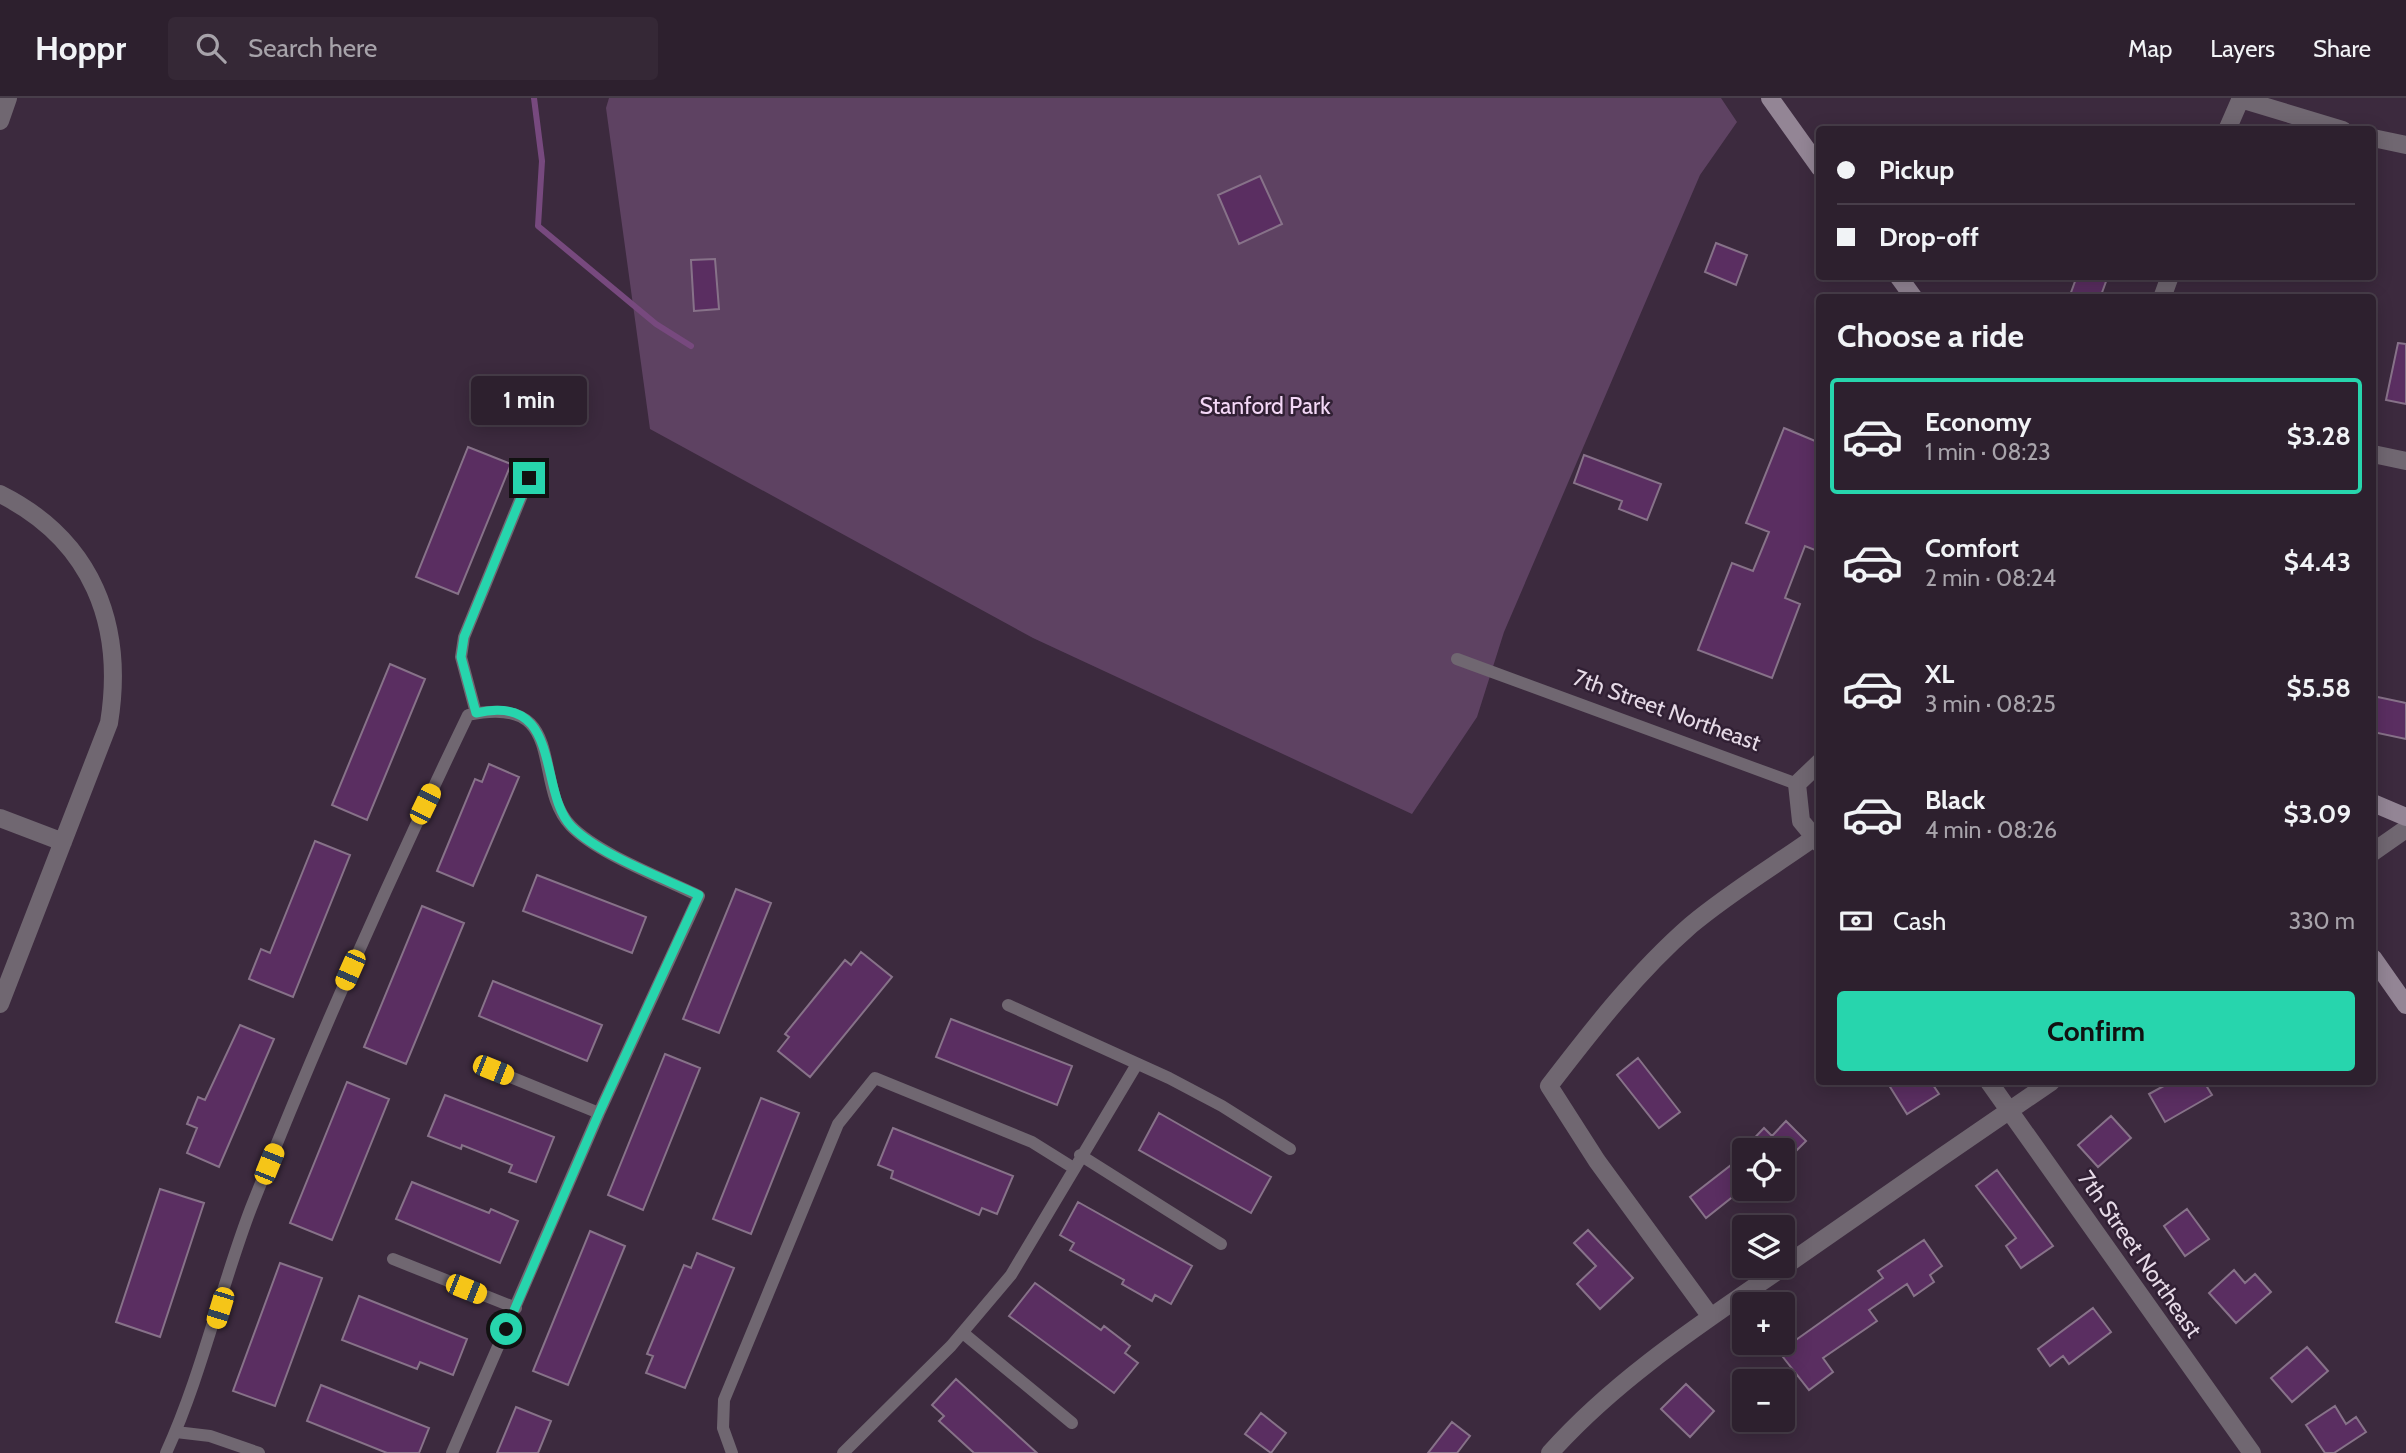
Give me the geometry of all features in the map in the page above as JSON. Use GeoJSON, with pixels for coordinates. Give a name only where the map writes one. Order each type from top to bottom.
{"type":"FeatureCollection","features":[{"type":"Feature","properties":{"kind":"main road"},"geometry":{"type":"LineString","coordinates":[[1770,98],[1816,162]]}},
{"type":"Feature","properties":{"kind":"main road"},"geometry":{"type":"LineString","coordinates":[[2376,804],[2406,817]]}},
{"type":"Feature","properties":{"kind":"main road"},"geometry":{"type":"LineString","coordinates":[[2376,962],[2406,1005]]}},
{"type":"Feature","properties":{"kind":"street"},"geometry":{"type":"LineString","coordinates":[[0,121],[8,98]]}},
{"type":"Feature","properties":{"kind":"street"},"geometry":{"type":"LineString","coordinates":[[2229,126],[2241,99],[2330,126]]}},
{"type":"Feature","properties":{"kind":"street"},"geometry":{"type":"LineString","coordinates":[[2376,139],[2406,145]]}},
{"type":"Feature","properties":{"kind":"street"},"geometry":{"type":"LineString","coordinates":[[2376,455],[2406,461]]}},
{"type":"Feature","properties":{"kind":"street"},"geometry":{"type":"LineString","coordinates":[[0,494],[40,518],[77,554],[94,581],[106,621],[113,684],[108,723],[0,1004]]}},
{"type":"Feature","properties":{"kind":"street"},"geometry":{"type":"LineString","coordinates":[[1816,766],[1797,784],[1801,821],[1816,840]]}},
{"type":"Feature","properties":{"kind":"street"},"geometry":{"type":"LineString","coordinates":[[0,818],[63,842]]}},
{"type":"Feature","properties":{"kind":"street"},"geometry":{"type":"LineString","coordinates":[[2376,850],[2406,829]]}},
{"type":"Feature","properties":{"kind":"street"},"geometry":{"type":"LineString","coordinates":[[1711,1317],[1591,1152],[1549,1086],[1591,1031],[1660,954],[1694,923],[1816,842]]}},
{"type":"Feature","properties":{"kind":"street","name":"7th Street Northeast"},"geometry":{"type":"LineString","coordinates":[[1991,1085],[2252,1453]]}},
{"type":"Feature","properties":{"kind":"street"},"geometry":{"type":"LineString","coordinates":[[1550,1453],[1580,1420],[1614,1391],[1711,1317],[2046,1085]]}},
{"type":"Feature","properties":{"kind":"lane"},"geometry":{"type":"LineString","coordinates":[[476,713],[461,657],[464,637],[529,478]]}},
{"type":"Feature","properties":{"kind":"lane","name":"7th Street Northeast"},"geometry":{"type":"LineString","coordinates":[[1457,659],[1797,784]]}},
{"type":"Feature","properties":{"kind":"lane"},"geometry":{"type":"LineString","coordinates":[[166,1453],[197,1380],[250,1212],[318,1042],[403,848],[468,715],[501,711],[530,723],[545,750],[561,814],[585,838],[699,895],[599,1113],[452,1453]]}},
{"type":"Feature","properties":{"kind":"lane"},"geometry":{"type":"LineString","coordinates":[[1008,1005],[1137,1063],[1222,1106],[1290,1149]]}},
{"type":"Feature","properties":{"kind":"lane"},"geometry":{"type":"LineString","coordinates":[[843,1453],[963,1333],[1011,1275],[1072,1167],[1137,1063]]}},
{"type":"Feature","properties":{"kind":"lane"},"geometry":{"type":"LineString","coordinates":[[493,1070],[599,1113]]}},
{"type":"Feature","properties":{"kind":"lane"},"geometry":{"type":"LineString","coordinates":[[732,1453],[723,1428],[724,1400],[838,1124],[875,1078],[1032,1142],[1072,1167]]}},
{"type":"Feature","properties":{"kind":"lane"},"geometry":{"type":"LineString","coordinates":[[1080,1155],[1221,1244]]}},
{"type":"Feature","properties":{"kind":"lane"},"geometry":{"type":"LineString","coordinates":[[393,1259],[516,1308]]}},
{"type":"Feature","properties":{"kind":"lane"},"geometry":{"type":"LineString","coordinates":[[963,1333],[1072,1423]]}},
{"type":"Feature","properties":{"kind":"lane"},"geometry":{"type":"LineString","coordinates":[[176,1432],[211,1436],[259,1453]]}},
{"type":"Feature","properties":{"kind":"green space","name":"Stanford Park"},"geometry":{"type":"Polygon","coordinates":[[[609,98],[1721,98],[1737,122],[1700,175],[1504,632],[1477,717],[1412,814],[1033,638],[650,429],[606,108],[609,98]]]}},
{"type":"Feature","properties":{"kind":"building"},"geometry":{"type":"Polygon","coordinates":[[[1260,176],[1282,224],[1239,244],[1218,195],[1260,176]]]}},
{"type":"Feature","properties":{"kind":"building"},"geometry":{"type":"Polygon","coordinates":[[[1716,243],[1747,255],[1736,285],[1705,272],[1716,243]]]}},
{"type":"Feature","properties":{"kind":"building"},"geometry":{"type":"Polygon","coordinates":[[[715,259],[719,309],[694,311],[691,260],[715,259]]]}},
{"type":"Feature","properties":{"kind":"building"},"geometry":{"type":"Polygon","coordinates":[[[2076,280],[2107,280],[2101,294],[2070,294],[2076,280]]]}},
{"type":"Feature","properties":{"kind":"building"},"geometry":{"type":"Polygon","coordinates":[[[2398,343],[2406,344],[2406,404],[2386,400],[2398,343]]]}},
{"type":"Feature","properties":{"kind":"building"},"geometry":{"type":"Polygon","coordinates":[[[1784,428],[1816,441],[1816,550],[1805,546],[1785,598],[1800,604],[1772,678],[1698,650],[1732,563],[1753,571],[1769,532],[1746,523],[1784,428]]]}},
{"type":"Feature","properties":{"kind":"building"},"geometry":{"type":"Polygon","coordinates":[[[468,447],[511,464],[458,594],[416,577],[468,447]]]}},
{"type":"Feature","properties":{"kind":"building"},"geometry":{"type":"Polygon","coordinates":[[[1584,455],[1661,484],[1647,520],[1619,509],[1622,501],[1574,483],[1584,455]]]}},
{"type":"Feature","properties":{"kind":"building"},"geometry":{"type":"Polygon","coordinates":[[[390,664],[425,679],[367,820],[332,805],[390,664]]]}},
{"type":"Feature","properties":{"kind":"building"},"geometry":{"type":"Polygon","coordinates":[[[2376,697],[2406,703],[2406,739],[2376,733],[2376,697]]]}},
{"type":"Feature","properties":{"kind":"building"},"geometry":{"type":"Polygon","coordinates":[[[489,764],[519,777],[473,886],[437,871],[475,779],[482,782],[489,764]]]}},
{"type":"Feature","properties":{"kind":"building"},"geometry":{"type":"Polygon","coordinates":[[[315,841],[350,855],[293,997],[249,979],[261,949],[270,953],[315,841]]]}},
{"type":"Feature","properties":{"kind":"building"},"geometry":{"type":"Polygon","coordinates":[[[537,875],[646,917],[632,953],[523,911],[537,875]]]}},
{"type":"Feature","properties":{"kind":"building"},"geometry":{"type":"Polygon","coordinates":[[[736,889],[771,903],[719,1033],[683,1019],[736,889]]]}},
{"type":"Feature","properties":{"kind":"building"},"geometry":{"type":"Polygon","coordinates":[[[422,906],[464,923],[406,1064],[364,1047],[422,906]]]}},
{"type":"Feature","properties":{"kind":"building"},"geometry":{"type":"Polygon","coordinates":[[[861,952],[892,977],[810,1077],[778,1051],[789,1037],[785,1034],[845,960],[851,965],[861,952]]]}},
{"type":"Feature","properties":{"kind":"building"},"geometry":{"type":"Polygon","coordinates":[[[493,981],[602,1025],[587,1061],[479,1016],[493,981]]]}},
{"type":"Feature","properties":{"kind":"building"},"geometry":{"type":"Polygon","coordinates":[[[951,1019],[1072,1066],[1057,1105],[936,1057],[951,1019]]]}},
{"type":"Feature","properties":{"kind":"building"},"geometry":{"type":"Polygon","coordinates":[[[240,1025],[274,1039],[219,1167],[187,1153],[197,1128],[187,1124],[198,1097],[205,1100],[240,1025]]]}},
{"type":"Feature","properties":{"kind":"building"},"geometry":{"type":"Polygon","coordinates":[[[665,1054],[700,1068],[643,1210],[608,1195],[665,1054]]]}},
{"type":"Feature","properties":{"kind":"building"},"geometry":{"type":"Polygon","coordinates":[[[1638,1058],[1680,1112],[1659,1128],[1617,1075],[1638,1058]]]}},
{"type":"Feature","properties":{"kind":"building"},"geometry":{"type":"Polygon","coordinates":[[[347,1082],[389,1099],[332,1240],[290,1223],[347,1082]]]}},
{"type":"Feature","properties":{"kind":"building"},"geometry":{"type":"Polygon","coordinates":[[[1889,1085],[1933,1085],[1939,1094],[1907,1114],[1889,1085]]]}},
{"type":"Feature","properties":{"kind":"building"},"geometry":{"type":"Polygon","coordinates":[[[2166,1085],[2206,1085],[2212,1095],[2165,1122],[2149,1094],[2166,1085]]]}},
{"type":"Feature","properties":{"kind":"building"},"geometry":{"type":"Polygon","coordinates":[[[445,1095],[554,1137],[536,1182],[509,1172],[512,1165],[462,1145],[461,1149],[428,1136],[445,1095]]]}},
{"type":"Feature","properties":{"kind":"building"},"geometry":{"type":"Polygon","coordinates":[[[761,1098],[799,1113],[751,1234],[713,1219],[761,1098]]]}},
{"type":"Feature","properties":{"kind":"building"},"geometry":{"type":"Polygon","coordinates":[[[1159,1113],[1271,1177],[1251,1213],[1139,1150],[1159,1113]]]}},
{"type":"Feature","properties":{"kind":"building"},"geometry":{"type":"Polygon","coordinates":[[[2111,1116],[2131,1138],[2098,1167],[2078,1145],[2111,1116]]]}},
{"type":"Feature","properties":{"kind":"building"},"geometry":{"type":"Polygon","coordinates":[[[1786,1121],[1806,1141],[1795,1152],[1795,1138],[1754,1138],[1764,1128],[1772,1136],[1786,1121]]]}},
{"type":"Feature","properties":{"kind":"building"},"geometry":{"type":"Polygon","coordinates":[[[893,1128],[1013,1176],[997,1214],[982,1208],[979,1215],[891,1178],[893,1171],[878,1165],[893,1128]]]}},
{"type":"Feature","properties":{"kind":"building"},"geometry":{"type":"Polygon","coordinates":[[[1732,1164],[1732,1197],[1706,1218],[1690,1197],[1732,1164]]]}},
{"type":"Feature","properties":{"kind":"building"},"geometry":{"type":"Polygon","coordinates":[[[1997,1170],[2053,1246],[2021,1268],[2006,1246],[2016,1238],[1976,1186],[1997,1170]]]}},
{"type":"Feature","properties":{"kind":"building"},"geometry":{"type":"Polygon","coordinates":[[[412,1182],[489,1213],[491,1209],[518,1221],[500,1263],[396,1219],[412,1182]]]}},
{"type":"Feature","properties":{"kind":"building"},"geometry":{"type":"Polygon","coordinates":[[[160,1189],[204,1203],[160,1337],[116,1322],[160,1189]]]}},
{"type":"Feature","properties":{"kind":"building"},"geometry":{"type":"Polygon","coordinates":[[[1078,1202],[1192,1266],[1171,1304],[1155,1295],[1152,1301],[1122,1284],[1124,1280],[1070,1250],[1074,1243],[1060,1235],[1078,1202]]]}},
{"type":"Feature","properties":{"kind":"building"},"geometry":{"type":"Polygon","coordinates":[[[2187,1209],[2209,1239],[2185,1256],[2164,1226],[2187,1209]]]}},
{"type":"Feature","properties":{"kind":"building"},"geometry":{"type":"Polygon","coordinates":[[[1588,1230],[1633,1278],[1600,1309],[1577,1284],[1596,1266],[1574,1243],[1588,1230]]]}},
{"type":"Feature","properties":{"kind":"building"},"geometry":{"type":"Polygon","coordinates":[[[590,1231],[625,1246],[568,1385],[533,1371],[590,1231]]]}},
{"type":"Feature","properties":{"kind":"building"},"geometry":{"type":"Polygon","coordinates":[[[1924,1240],[1942,1266],[1930,1275],[1934,1282],[1914,1296],[1907,1284],[1869,1310],[1877,1321],[1823,1358],[1833,1372],[1809,1390],[1781,1355],[1795,1355],[1795,1341],[1883,1278],[1878,1271],[1924,1240]]]}},
{"type":"Feature","properties":{"kind":"building"},"geometry":{"type":"Polygon","coordinates":[[[697,1253],[734,1268],[685,1388],[646,1373],[653,1356],[647,1354],[684,1265],[691,1268],[697,1253]]]}},
{"type":"Feature","properties":{"kind":"building"},"geometry":{"type":"Polygon","coordinates":[[[280,1263],[322,1278],[275,1406],[233,1391],[280,1263]]]}},
{"type":"Feature","properties":{"kind":"building"},"geometry":{"type":"Polygon","coordinates":[[[2234,1270],[2245,1283],[2255,1274],[2271,1292],[2236,1323],[2209,1293],[2234,1270]]]}},
{"type":"Feature","properties":{"kind":"building"},"geometry":{"type":"Polygon","coordinates":[[[1035,1283],[1101,1330],[1104,1326],[1130,1346],[1125,1353],[1138,1363],[1114,1393],[1009,1316],[1035,1283]]]}},
{"type":"Feature","properties":{"kind":"building"},"geometry":{"type":"Polygon","coordinates":[[[359,1296],[467,1339],[453,1375],[420,1362],[417,1369],[342,1340],[359,1296]]]}},
{"type":"Feature","properties":{"kind":"building"},"geometry":{"type":"Polygon","coordinates":[[[2093,1308],[2111,1332],[2069,1364],[2063,1356],[2050,1366],[2038,1349],[2093,1308]]]}},
{"type":"Feature","properties":{"kind":"building"},"geometry":{"type":"Polygon","coordinates":[[[2307,1347],[2328,1371],[2292,1402],[2271,1378],[2307,1347]]]}},
{"type":"Feature","properties":{"kind":"building"},"geometry":{"type":"Polygon","coordinates":[[[956,1379],[1037,1453],[974,1453],[939,1421],[944,1416],[932,1405],[956,1379]]]}},
{"type":"Feature","properties":{"kind":"building"},"geometry":{"type":"Polygon","coordinates":[[[1686,1384],[1714,1411],[1690,1437],[1661,1409],[1686,1384]]]}},
{"type":"Feature","properties":{"kind":"building"},"geometry":{"type":"Polygon","coordinates":[[[321,1385],[429,1428],[419,1453],[387,1453],[307,1421],[321,1385]]]}},
{"type":"Feature","properties":{"kind":"building"},"geometry":{"type":"Polygon","coordinates":[[[2335,1406],[2346,1424],[2356,1417],[2366,1432],[2334,1453],[2325,1453],[2306,1425],[2335,1406]]]}},
{"type":"Feature","properties":{"kind":"building"},"geometry":{"type":"Polygon","coordinates":[[[516,1407],[551,1421],[538,1453],[497,1453],[516,1407]]]}},
{"type":"Feature","properties":{"kind":"building"},"geometry":{"type":"Polygon","coordinates":[[[1261,1413],[1286,1433],[1271,1453],[1245,1434],[1261,1413]]]}},
{"type":"Feature","properties":{"kind":"building"},"geometry":{"type":"Polygon","coordinates":[[[1452,1422],[1470,1436],[1457,1453],[1428,1453],[1452,1422]]]}},
{"type":"Feature","properties":{"kind":"waterway"},"geometry":{"type":"LineString","coordinates":[[534,98],[542,161],[538,226],[656,324],[691,346]]}},
{"type":"Feature","properties":{"kind":"route"},"geometry":{"type":"LineString","coordinates":[[506,1329],[599,1113],[699,895],[585,838],[561,814],[545,750],[530,723],[501,711],[476,713],[465,681],[461,657],[464,637],[472,611],[529,478]]}}]}
